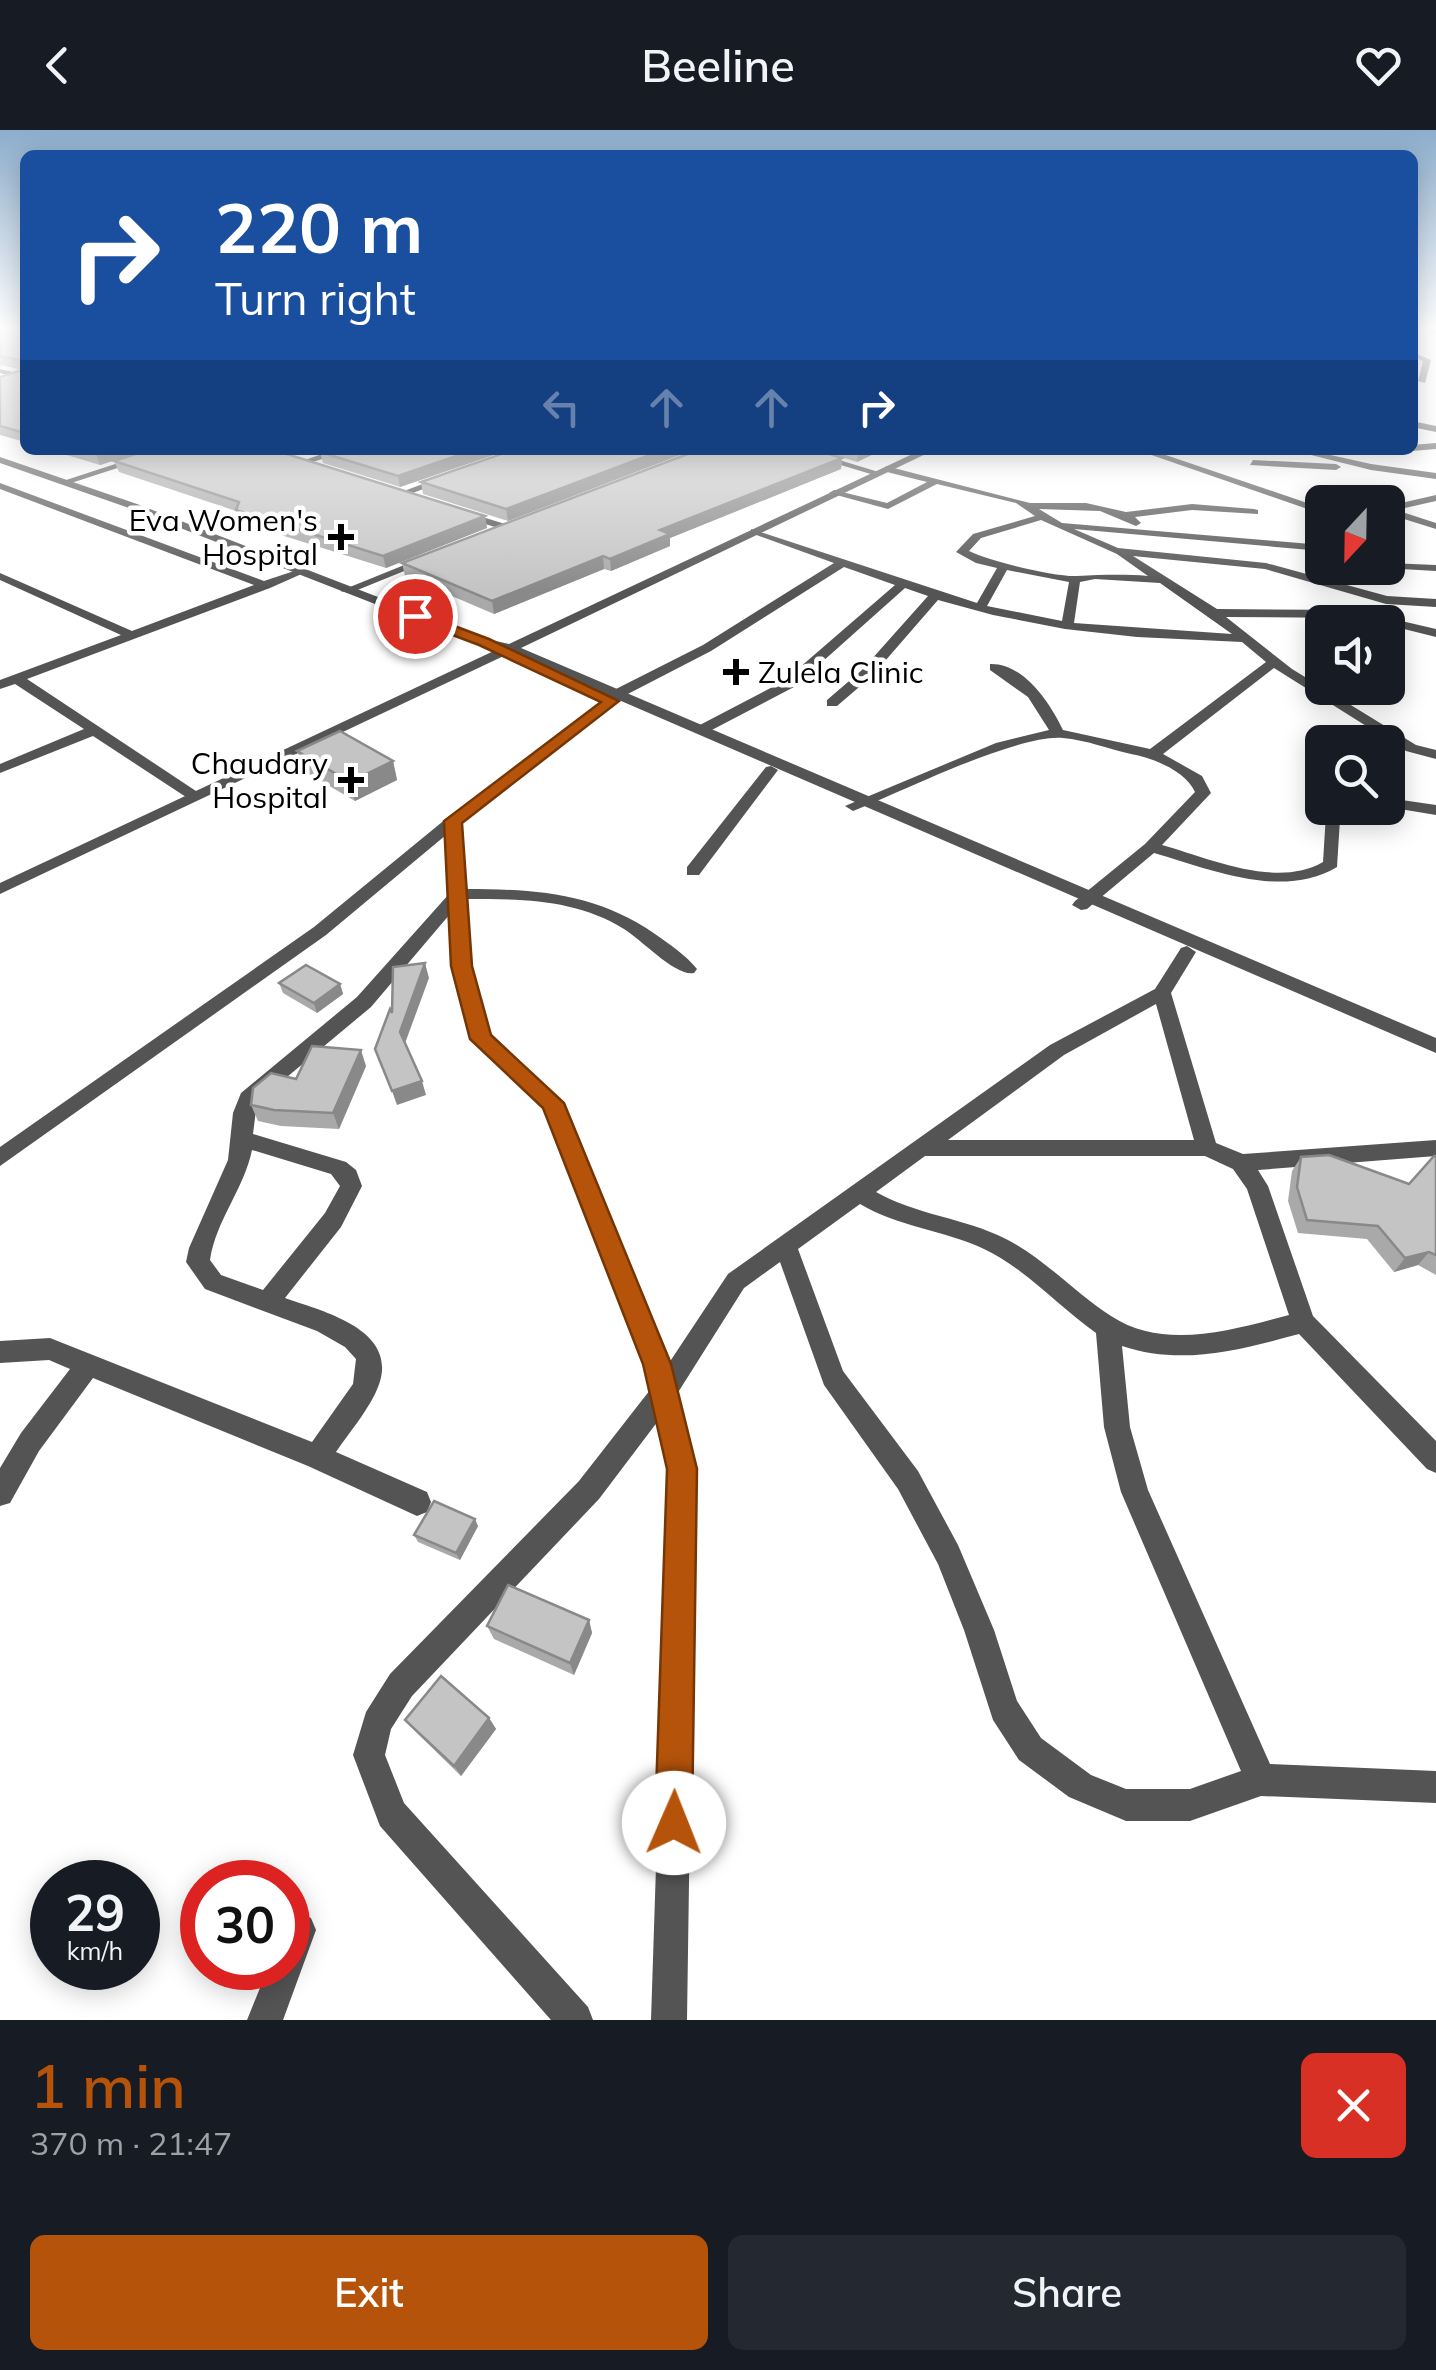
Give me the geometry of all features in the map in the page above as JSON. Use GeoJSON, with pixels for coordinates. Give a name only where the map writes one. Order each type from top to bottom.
{"type":"FeatureCollection","features":[{"type":"Feature","properties":{"kind":"street"},"geometry":{"type":"LineString","coordinates":[[65,482],[152,455]]}},
{"type":"Feature","properties":{"kind":"street"},"geometry":{"type":"LineString","coordinates":[[301,463],[327,455]]}},
{"type":"Feature","properties":{"kind":"street"},"geometry":{"type":"LineString","coordinates":[[816,455],[936,480],[1030,506],[1076,506],[1127,515],[1192,507],[1254,512]]}},
{"type":"Feature","properties":{"kind":"street"},"geometry":{"type":"LineString","coordinates":[[0,889],[497,647],[918,455]]}},
{"type":"Feature","properties":{"kind":"street"},"geometry":{"type":"LineString","coordinates":[[1158,455],[1305,505]]}},
{"type":"Feature","properties":{"kind":"street"},"geometry":{"type":"LineString","coordinates":[[1234,479],[1254,464],[1258,455]]}},
{"type":"Feature","properties":{"kind":"street"},"geometry":{"type":"LineString","coordinates":[[1317,455],[1436,476]]}},
{"type":"Feature","properties":{"kind":"street"},"geometry":{"type":"LineString","coordinates":[[1406,472],[1410,455]]}},
{"type":"Feature","properties":{"kind":"street"},"geometry":{"type":"LineString","coordinates":[[287,459],[318,468]]}},
{"type":"Feature","properties":{"kind":"street"},"geometry":{"type":"LineString","coordinates":[[0,460],[497,647],[771,770],[860,804],[1001,746],[1058,734],[1153,754],[1197,779],[1204,793],[1151,847],[1086,902]]}},
{"type":"Feature","properties":{"kind":"street"},"geometry":{"type":"LineString","coordinates":[[1254,464],[1300,468],[1358,465]]}},
{"type":"Feature","properties":{"kind":"street"},"geometry":{"type":"LineString","coordinates":[[400,494],[456,475]]}},
{"type":"Feature","properties":{"kind":"street"},"geometry":{"type":"LineString","coordinates":[[834,493],[888,506],[936,480]]}},
{"type":"Feature","properties":{"kind":"street"},"geometry":{"type":"LineString","coordinates":[[0,486],[266,586]]}},
{"type":"Feature","properties":{"kind":"street"},"geometry":{"type":"LineString","coordinates":[[1259,488],[1249,503],[1254,512],[1266,527],[1296,546]]}},
{"type":"Feature","properties":{"kind":"street"},"geometry":{"type":"LineString","coordinates":[[384,489],[418,500]]}},
{"type":"Feature","properties":{"kind":"street"},"geometry":{"type":"LineString","coordinates":[[0,497],[15,492]]}},
{"type":"Feature","properties":{"kind":"street"},"geometry":{"type":"LineString","coordinates":[[1405,506],[1436,498]]}},
{"type":"Feature","properties":{"kind":"street"},"geometry":{"type":"LineString","coordinates":[[1030,506],[1049,520],[1166,580],[1274,661],[1412,748],[1436,755]]}},
{"type":"Feature","properties":{"kind":"street"},"geometry":{"type":"LineString","coordinates":[[454,511],[508,528]]}},
{"type":"Feature","properties":{"kind":"street"},"geometry":{"type":"LineString","coordinates":[[1127,515],[1139,529]]}},
{"type":"Feature","properties":{"kind":"street"},"geometry":{"type":"LineString","coordinates":[[1405,516],[1436,526]]}},
{"type":"Feature","properties":{"kind":"street"},"geometry":{"type":"LineString","coordinates":[[1166,580],[1095,576],[1075,580],[1004,566],[962,552],[978,536],[1049,520],[1305,547]]}},
{"type":"Feature","properties":{"kind":"street"},"geometry":{"type":"LineString","coordinates":[[490,535],[527,521]]}},
{"type":"Feature","properties":{"kind":"street"},"geometry":{"type":"LineString","coordinates":[[755,531],[980,608],[1166,637],[1246,638]]}},
{"type":"Feature","properties":{"kind":"street"},"geometry":{"type":"LineString","coordinates":[[1116,551],[1266,566],[1382,599],[1436,603]]}},
{"type":"Feature","properties":{"kind":"street"},"geometry":{"type":"LineString","coordinates":[[346,591],[436,556]]}},
{"type":"Feature","properties":{"kind":"street"},"geometry":{"type":"LineString","coordinates":[[0,1158],[320,931],[453,821],[614,697],[707,648],[844,562]]}},
{"type":"Feature","properties":{"kind":"street"},"geometry":{"type":"LineString","coordinates":[[980,608],[1004,566]]}},
{"type":"Feature","properties":{"kind":"street"},"geometry":{"type":"LineString","coordinates":[[1405,567],[1436,568]]}},
{"type":"Feature","properties":{"kind":"street"},"geometry":{"type":"LineString","coordinates":[[0,685],[300,572]]}},
{"type":"Feature","properties":{"kind":"street"},"geometry":{"type":"LineString","coordinates":[[1301,573],[1305,572]]}},
{"type":"Feature","properties":{"kind":"street"},"geometry":{"type":"LineString","coordinates":[[0,576],[133,636]]}},
{"type":"Feature","properties":{"kind":"street"},"geometry":{"type":"LineString","coordinates":[[1068,624],[1075,580]]}},
{"type":"Feature","properties":{"kind":"street"},"geometry":{"type":"LineString","coordinates":[[701,730],[788,684],[904,583]]}},
{"type":"Feature","properties":{"kind":"street"},"geometry":{"type":"LineString","coordinates":[[832,703],[866,674],[937,594]]}},
{"type":"Feature","properties":{"kind":"street"},"geometry":{"type":"LineString","coordinates":[[1382,599],[1429,632],[1436,643]]}},
{"type":"Feature","properties":{"kind":"street"},"geometry":{"type":"LineString","coordinates":[[1214,613],[1354,614],[1429,632]]}},
{"type":"Feature","properties":{"kind":"street"},"geometry":{"type":"LineString","coordinates":[[1153,754],[1274,661]]}},
{"type":"Feature","properties":{"kind":"street"},"geometry":{"type":"LineString","coordinates":[[995,667],[1020,678],[1035,691],[1058,734]]}},
{"type":"Feature","properties":{"kind":"street"},"geometry":{"type":"LineString","coordinates":[[17,679],[194,796]]}},
{"type":"Feature","properties":{"kind":"street"},"geometry":{"type":"LineString","coordinates":[[614,697],[701,730],[1086,902],[1436,1046]]}},
{"type":"Feature","properties":{"kind":"street"},"geometry":{"type":"LineString","coordinates":[[0,769],[94,730]]}},
{"type":"Feature","properties":{"kind":"street"},"geometry":{"type":"LineString","coordinates":[[692,871],[771,770]]}},
{"type":"Feature","properties":{"kind":"street"},"geometry":{"type":"LineString","coordinates":[[1405,805],[1436,810]]}},
{"type":"Feature","properties":{"kind":"street"},"geometry":{"type":"LineString","coordinates":[[453,821],[462,966],[481,1039],[553,1103],[657,1364],[682,1469],[669,2020]]}},
{"type":"Feature","properties":{"kind":"street"},"geometry":{"type":"LineString","coordinates":[[1151,847],[1248,872],[1301,877],[1321,874],[1331,864],[1332,825]]}},
{"type":"Feature","properties":{"kind":"street"},"geometry":{"type":"LineString","coordinates":[[316,1457],[365,1388],[370,1355],[354,1339],[326,1323],[213,1282],[198,1262],[199,1242],[240,1159],[243,1109],[248,1098],[364,1002],[458,894],[543,894],[581,901],[614,914],[651,937],[688,969]]}},
{"type":"Feature","properties":{"kind":"street"},"geometry":{"type":"LineString","coordinates":[[1086,902],[1187,952],[1436,1060]]}},
{"type":"Feature","properties":{"kind":"street"},"geometry":{"type":"LineString","coordinates":[[575,2020],[392,1814],[369,1755],[377,1723],[401,1685],[589,1490],[664,1392],[736,1281],[1057,1050],[1162,994],[1187,952]]}},
{"type":"Feature","properties":{"kind":"street"},"geometry":{"type":"LineString","coordinates":[[1162,994],[1207,1148]]}},
{"type":"Feature","properties":{"kind":"street"},"geometry":{"type":"LineString","coordinates":[[244,1139],[338,1168],[348,1176],[351,1186],[334,1220],[269,1300]]}},
{"type":"Feature","properties":{"kind":"street"},"geometry":{"type":"LineString","coordinates":[[918,1148],[1207,1148],[1241,1162],[1436,1148]]}},
{"type":"Feature","properties":{"kind":"street"},"geometry":{"type":"LineString","coordinates":[[1241,1162],[1257,1186],[1272,1222],[1303,1322],[1436,1460]]}},
{"type":"Feature","properties":{"kind":"street"},"geometry":{"type":"LineString","coordinates":[[858,1192],[882,1208],[990,1242],[1013,1255],[1108,1328],[1162,1345],[1222,1344],[1303,1322]]}},
{"type":"Feature","properties":{"kind":"street"},"geometry":{"type":"LineString","coordinates":[[785,1245],[833,1377],[908,1480],[948,1555],[979,1630],[1004,1709],[1030,1749],[1080,1786],[1126,1806],[1190,1806],[1260,1780],[1436,1787]]}},
{"type":"Feature","properties":{"kind":"street"},"geometry":{"type":"LineString","coordinates":[[1108,1328],[1117,1427],[1135,1492],[1260,1780]]}},
{"type":"Feature","properties":{"kind":"street"},"geometry":{"type":"LineString","coordinates":[[0,1352],[50,1349],[416,1502]]}},
{"type":"Feature","properties":{"kind":"street"},"geometry":{"type":"LineString","coordinates":[[0,1492],[30,1442],[88,1364]]}},
{"type":"Feature","properties":{"kind":"street"},"geometry":{"type":"LineString","coordinates":[[265,2020],[277,1990]]}},
{"type":"Feature","properties":{"kind":"building"},"geometry":{"type":"Polygon","coordinates":[[[0,415],[20,415],[20,432],[0,426],[0,415]]]}},
{"type":"Feature","properties":{"kind":"building"},"geometry":{"type":"Polygon","coordinates":[[[133,455],[290,455],[485,516],[383,556],[236,510],[239,502],[114,461],[133,455]]]}},
{"type":"Feature","properties":{"kind":"building"},"geometry":{"type":"Polygon","coordinates":[[[330,455],[459,455],[398,476],[330,455]]]}},
{"type":"Feature","properties":{"kind":"building"},"geometry":{"type":"Polygon","coordinates":[[[499,455],[650,455],[506,509],[421,482],[499,455]]]}},
{"type":"Feature","properties":{"kind":"building"},"geometry":{"type":"Polygon","coordinates":[[[685,455],[842,458],[660,530],[670,534],[610,559],[603,556],[492,601],[402,563],[685,455]]]}},
{"type":"Feature","properties":{"kind":"building"},"geometry":{"type":"Polygon","coordinates":[[[340,731],[393,761],[350,782],[297,751],[340,731]]]}},
{"type":"Feature","properties":{"kind":"building"},"geometry":{"type":"Polygon","coordinates":[[[425,963],[400,1032],[422,1081],[392,1091],[375,1049],[390,1009],[392,1013],[393,967],[425,963]]]}},
{"type":"Feature","properties":{"kind":"building"},"geometry":{"type":"Polygon","coordinates":[[[306,965],[340,984],[314,1003],[279,983],[306,965]]]}},
{"type":"Feature","properties":{"kind":"building"},"geometry":{"type":"Polygon","coordinates":[[[312,1046],[361,1050],[333,1113],[251,1105],[253,1088],[271,1073],[296,1079],[312,1046]]]}},
{"type":"Feature","properties":{"kind":"building"},"geometry":{"type":"Polygon","coordinates":[[[1329,1155],[1409,1184],[1436,1156],[1436,1255],[1429,1252],[1405,1258],[1378,1226],[1307,1220],[1297,1187],[1301,1157],[1329,1155]]]}},
{"type":"Feature","properties":{"kind":"building"},"geometry":{"type":"Polygon","coordinates":[[[434,1501],[475,1519],[456,1553],[414,1535],[434,1501]]]}},
{"type":"Feature","properties":{"kind":"building"},"geometry":{"type":"Polygon","coordinates":[[[508,1585],[589,1620],[570,1663],[487,1626],[508,1585]]]}},
{"type":"Feature","properties":{"kind":"building"},"geometry":{"type":"Polygon","coordinates":[[[441,1676],[489,1718],[454,1766],[405,1720],[441,1676]]]}},
{"type":"Feature","properties":{"kind":"place","name":"Eva Women's Hospital"},"geometry":{"type":"Point","coordinates":[341,537]}},
{"type":"Feature","properties":{"kind":"place","name":"Zulela Clinic"},"geometry":{"type":"Point","coordinates":[736,672]}},
{"type":"Feature","properties":{"kind":"place","name":"Chaudary Hospital"},"geometry":{"type":"Point","coordinates":[351,780]}},
{"type":"Feature","properties":{"kind":"route"},"geometry":{"type":"LineString","coordinates":[[415,616],[484,642],[612,701],[453,821],[462,966],[481,1039],[553,1103],[657,1364],[682,1469],[674,1823]]}}]}
